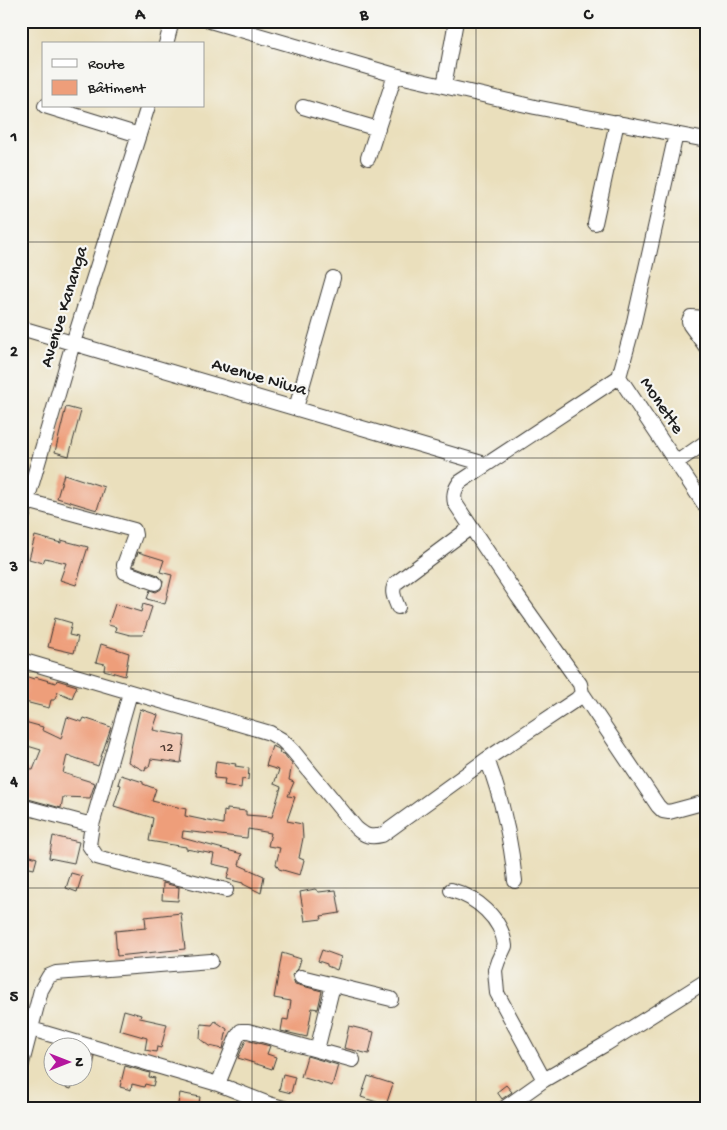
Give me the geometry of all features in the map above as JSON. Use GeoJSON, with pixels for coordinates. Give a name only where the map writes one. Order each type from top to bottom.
{"type":"FeatureCollection","features":[{"type":"Feature","properties":{"kind":"street"},"geometry":{"type":"LineString","coordinates":[[167,42],[172,21]]}},
{"type":"Feature","properties":{"kind":"street"},"geometry":{"type":"LineString","coordinates":[[210,21],[395,75],[535,107],[706,140]]}},
{"type":"Feature","properties":{"kind":"street"},"geometry":{"type":"LineString","coordinates":[[444,86],[456,21]]}},
{"type":"Feature","properties":{"kind":"street"},"geometry":{"type":"LineString","coordinates":[[368,158],[395,75]]}},
{"type":"Feature","properties":{"kind":"street"},"geometry":{"type":"LineString","coordinates":[[303,106],[378,129]]}},
{"type":"Feature","properties":{"kind":"street"},"geometry":{"type":"LineString","coordinates":[[52,108],[139,135]]}},
{"type":"Feature","properties":{"kind":"street","name":"Avenue Kananga"},"geometry":{"type":"LineString","coordinates":[[21,520],[73,343],[147,108]]}},
{"type":"Feature","properties":{"kind":"street"},"geometry":{"type":"LineString","coordinates":[[596,223],[617,122]]}},
{"type":"Feature","properties":{"kind":"street"},"geometry":{"type":"LineString","coordinates":[[676,134],[633,326],[619,377],[460,482],[454,496],[455,503],[518,597],[580,684],[582,693],[658,806],[663,811],[669,812],[706,802]]}},
{"type":"Feature","properties":{"kind":"street"},"geometry":{"type":"LineString","coordinates":[[296,408],[333,278]]}},
{"type":"Feature","properties":{"kind":"street"},"geometry":{"type":"LineString","coordinates":[[706,318],[691,317],[689,321],[706,347]]}},
{"type":"Feature","properties":{"kind":"street","name":"Avenue Niwa"},"geometry":{"type":"LineString","coordinates":[[21,328],[485,464]]}},
{"type":"Feature","properties":{"kind":"street","name":"Monette"},"geometry":{"type":"LineString","coordinates":[[619,377],[706,507]]}},
{"type":"Feature","properties":{"kind":"street"},"geometry":{"type":"LineString","coordinates":[[677,462],[706,442]]}},
{"type":"Feature","properties":{"kind":"street"},"geometry":{"type":"LineString","coordinates":[[27,501],[134,530],[135,534],[124,565],[125,572],[155,583]]}},
{"type":"Feature","properties":{"kind":"street"},"geometry":{"type":"LineString","coordinates":[[398,608],[392,592],[392,588],[396,583],[471,527]]}},
{"type":"Feature","properties":{"kind":"street"},"geometry":{"type":"LineString","coordinates":[[21,660],[270,733],[282,740],[356,828],[364,835],[373,837],[382,835],[487,759],[577,699],[582,693]]}},
{"type":"Feature","properties":{"kind":"street"},"geometry":{"type":"LineString","coordinates":[[130,693],[92,825],[89,845],[97,857],[226,890]]}},
{"type":"Feature","properties":{"kind":"street"},"geometry":{"type":"LineString","coordinates":[[487,759],[500,794],[512,851],[515,880]]}},
{"type":"Feature","properties":{"kind":"street"},"geometry":{"type":"LineString","coordinates":[[21,806],[92,825]]}},
{"type":"Feature","properties":{"kind":"street"},"geometry":{"type":"LineString","coordinates":[[451,890],[481,904],[503,935],[506,946],[495,970],[497,993],[544,1080]]}},
{"type":"Feature","properties":{"kind":"street"},"geometry":{"type":"LineString","coordinates":[[21,1067],[26,1028],[41,990],[49,976],[56,973],[212,961]]}},
{"type":"Feature","properties":{"kind":"street"},"geometry":{"type":"LineString","coordinates":[[301,977],[391,999]]}},
{"type":"Feature","properties":{"kind":"street"},"geometry":{"type":"LineString","coordinates":[[503,1109],[544,1080],[606,1044],[706,981]]}},
{"type":"Feature","properties":{"kind":"street"},"geometry":{"type":"LineString","coordinates":[[317,1050],[334,985]]}},
{"type":"Feature","properties":{"kind":"street"},"geometry":{"type":"LineString","coordinates":[[26,1028],[218,1084],[287,1109]]}},
{"type":"Feature","properties":{"kind":"street"},"geometry":{"type":"LineString","coordinates":[[218,1084],[241,1031],[248,1031],[353,1060]]}},
{"type":"Feature","properties":{"kind":"building"},"geometry":{"type":"Polygon","coordinates":[[[66,407],[81,411],[69,456],[55,452],[66,407]]]}},
{"type":"Feature","properties":{"kind":"building"},"geometry":{"type":"Polygon","coordinates":[[[64,474],[104,487],[97,510],[57,498],[64,474]]]}},
{"type":"Feature","properties":{"kind":"building"},"geometry":{"type":"Polygon","coordinates":[[[35,536],[61,543],[61,540],[88,547],[76,585],[60,580],[66,563],[45,558],[43,563],[29,559],[35,536]]]}},
{"type":"Feature","properties":{"kind":"building"},"geometry":{"type":"Polygon","coordinates":[[[138,552],[164,560],[160,572],[172,575],[165,604],[147,599],[150,590],[156,592],[161,589],[163,581],[158,575],[133,566],[138,552]]]}},
{"type":"Feature","properties":{"kind":"building"},"geometry":{"type":"Polygon","coordinates":[[[115,604],[141,612],[143,604],[152,607],[143,635],[130,635],[115,631],[116,627],[108,625],[115,604]]]}},
{"type":"Feature","properties":{"kind":"building"},"geometry":{"type":"Polygon","coordinates":[[[55,618],[72,623],[69,635],[78,637],[74,653],[48,647],[55,618]]]}},
{"type":"Feature","properties":{"kind":"building"},"geometry":{"type":"Polygon","coordinates":[[[101,644],[129,653],[125,676],[104,670],[105,664],[96,662],[101,644]]]}},
{"type":"Feature","properties":{"kind":"building"},"geometry":{"type":"Polygon","coordinates":[[[25,676],[56,683],[57,680],[77,686],[72,698],[58,692],[54,700],[51,700],[49,708],[21,701],[21,690],[25,676]]]}},
{"type":"Feature","properties":{"kind":"building"},"geometry":{"type":"Polygon","coordinates":[[[140,709],[158,715],[153,730],[185,736],[181,763],[151,759],[149,767],[146,767],[145,771],[128,762],[140,709]]]}},
{"type":"Feature","properties":{"kind":"building"},"geometry":{"type":"Polygon","coordinates":[[[67,717],[82,722],[84,718],[111,727],[98,766],[67,755],[63,773],[95,783],[90,798],[63,797],[61,808],[21,797],[21,768],[33,770],[41,750],[21,744],[21,721],[43,727],[42,730],[61,739],[67,717]]]}},
{"type":"Feature","properties":{"kind":"building"},"geometry":{"type":"Polygon","coordinates":[[[272,746],[280,750],[279,753],[284,754],[292,764],[289,780],[294,782],[288,796],[295,797],[287,821],[302,824],[303,838],[299,858],[304,860],[300,875],[279,869],[276,864],[280,848],[268,846],[271,833],[248,829],[247,838],[183,831],[182,838],[242,854],[239,865],[264,876],[261,893],[243,883],[227,879],[230,868],[212,864],[214,854],[149,841],[153,818],[114,806],[121,785],[118,784],[121,775],[143,782],[143,784],[156,789],[152,801],[186,809],[185,816],[223,824],[224,811],[227,812],[227,809],[246,811],[246,815],[272,817],[281,787],[274,784],[279,770],[266,766],[272,746]]]}},
{"type":"Feature","properties":{"kind":"building"},"geometry":{"type":"Polygon","coordinates":[[[216,761],[249,768],[248,780],[242,779],[241,788],[224,785],[225,779],[214,778],[216,761]]]}},
{"type":"Feature","properties":{"kind":"building"},"geometry":{"type":"Polygon","coordinates":[[[21,815],[28,817],[24,830],[21,830],[21,815]]]}},
{"type":"Feature","properties":{"kind":"building"},"geometry":{"type":"Polygon","coordinates":[[[53,836],[79,842],[74,863],[49,858],[53,836]]]}},
{"type":"Feature","properties":{"kind":"building"},"geometry":{"type":"Polygon","coordinates":[[[21,853],[37,858],[34,869],[21,866],[21,853]]]}},
{"type":"Feature","properties":{"kind":"building"},"geometry":{"type":"Polygon","coordinates":[[[71,873],[82,876],[77,892],[66,888],[71,873]]]}},
{"type":"Feature","properties":{"kind":"building"},"geometry":{"type":"Polygon","coordinates":[[[163,883],[179,887],[178,901],[162,900],[163,883]]]}},
{"type":"Feature","properties":{"kind":"building"},"geometry":{"type":"Polygon","coordinates":[[[315,889],[319,892],[336,890],[340,913],[321,916],[322,919],[305,921],[300,892],[315,889]]]}},
{"type":"Feature","properties":{"kind":"building"},"geometry":{"type":"Polygon","coordinates":[[[181,913],[185,949],[117,956],[115,931],[146,928],[145,917],[181,913]]]}},
{"type":"Feature","properties":{"kind":"building"},"geometry":{"type":"Polygon","coordinates":[[[322,950],[341,957],[337,970],[318,961],[322,950]]]}},
{"type":"Feature","properties":{"kind":"building"},"geometry":{"type":"Polygon","coordinates":[[[282,953],[301,959],[298,969],[292,975],[295,984],[322,991],[318,1009],[312,1008],[307,1037],[281,1031],[283,1019],[288,1020],[291,1001],[274,998],[282,953]]]}},
{"type":"Feature","properties":{"kind":"building"},"geometry":{"type":"Polygon","coordinates":[[[124,1010],[141,1015],[140,1018],[167,1024],[161,1048],[157,1047],[156,1052],[145,1050],[147,1038],[119,1030],[124,1010]]]}},
{"type":"Feature","properties":{"kind":"building"},"geometry":{"type":"Polygon","coordinates":[[[215,1021],[227,1029],[223,1049],[209,1046],[200,1039],[201,1024],[212,1025],[215,1021]]]}},
{"type":"Feature","properties":{"kind":"building"},"geometry":{"type":"Polygon","coordinates":[[[349,1026],[374,1032],[369,1054],[344,1048],[349,1026]]]}},
{"type":"Feature","properties":{"kind":"building"},"geometry":{"type":"Polygon","coordinates":[[[246,1040],[270,1046],[267,1054],[276,1057],[272,1069],[238,1058],[246,1040]]]}},
{"type":"Feature","properties":{"kind":"building"},"geometry":{"type":"Polygon","coordinates":[[[92,1056],[95,1057],[92,1070],[92,1056]]]}},
{"type":"Feature","properties":{"kind":"building"},"geometry":{"type":"Polygon","coordinates":[[[307,1056],[338,1065],[332,1086],[301,1077],[307,1056]]]}},
{"type":"Feature","properties":{"kind":"building"},"geometry":{"type":"Polygon","coordinates":[[[125,1066],[150,1073],[149,1077],[155,1078],[153,1086],[145,1084],[144,1087],[132,1084],[131,1090],[120,1087],[125,1066]]]}},
{"type":"Feature","properties":{"kind":"building"},"geometry":{"type":"Polygon","coordinates":[[[283,1074],[295,1077],[291,1093],[279,1090],[283,1074]]]}},
{"type":"Feature","properties":{"kind":"building"},"geometry":{"type":"Polygon","coordinates":[[[368,1076],[393,1084],[386,1105],[361,1097],[368,1076]]]}},
{"type":"Feature","properties":{"kind":"building"},"geometry":{"type":"Polygon","coordinates":[[[506,1085],[512,1092],[502,1099],[497,1092],[506,1085]]]}},
{"type":"Feature","properties":{"kind":"building"},"geometry":{"type":"Polygon","coordinates":[[[180,1093],[200,1097],[198,1109],[177,1109],[180,1093]]]}}]}
